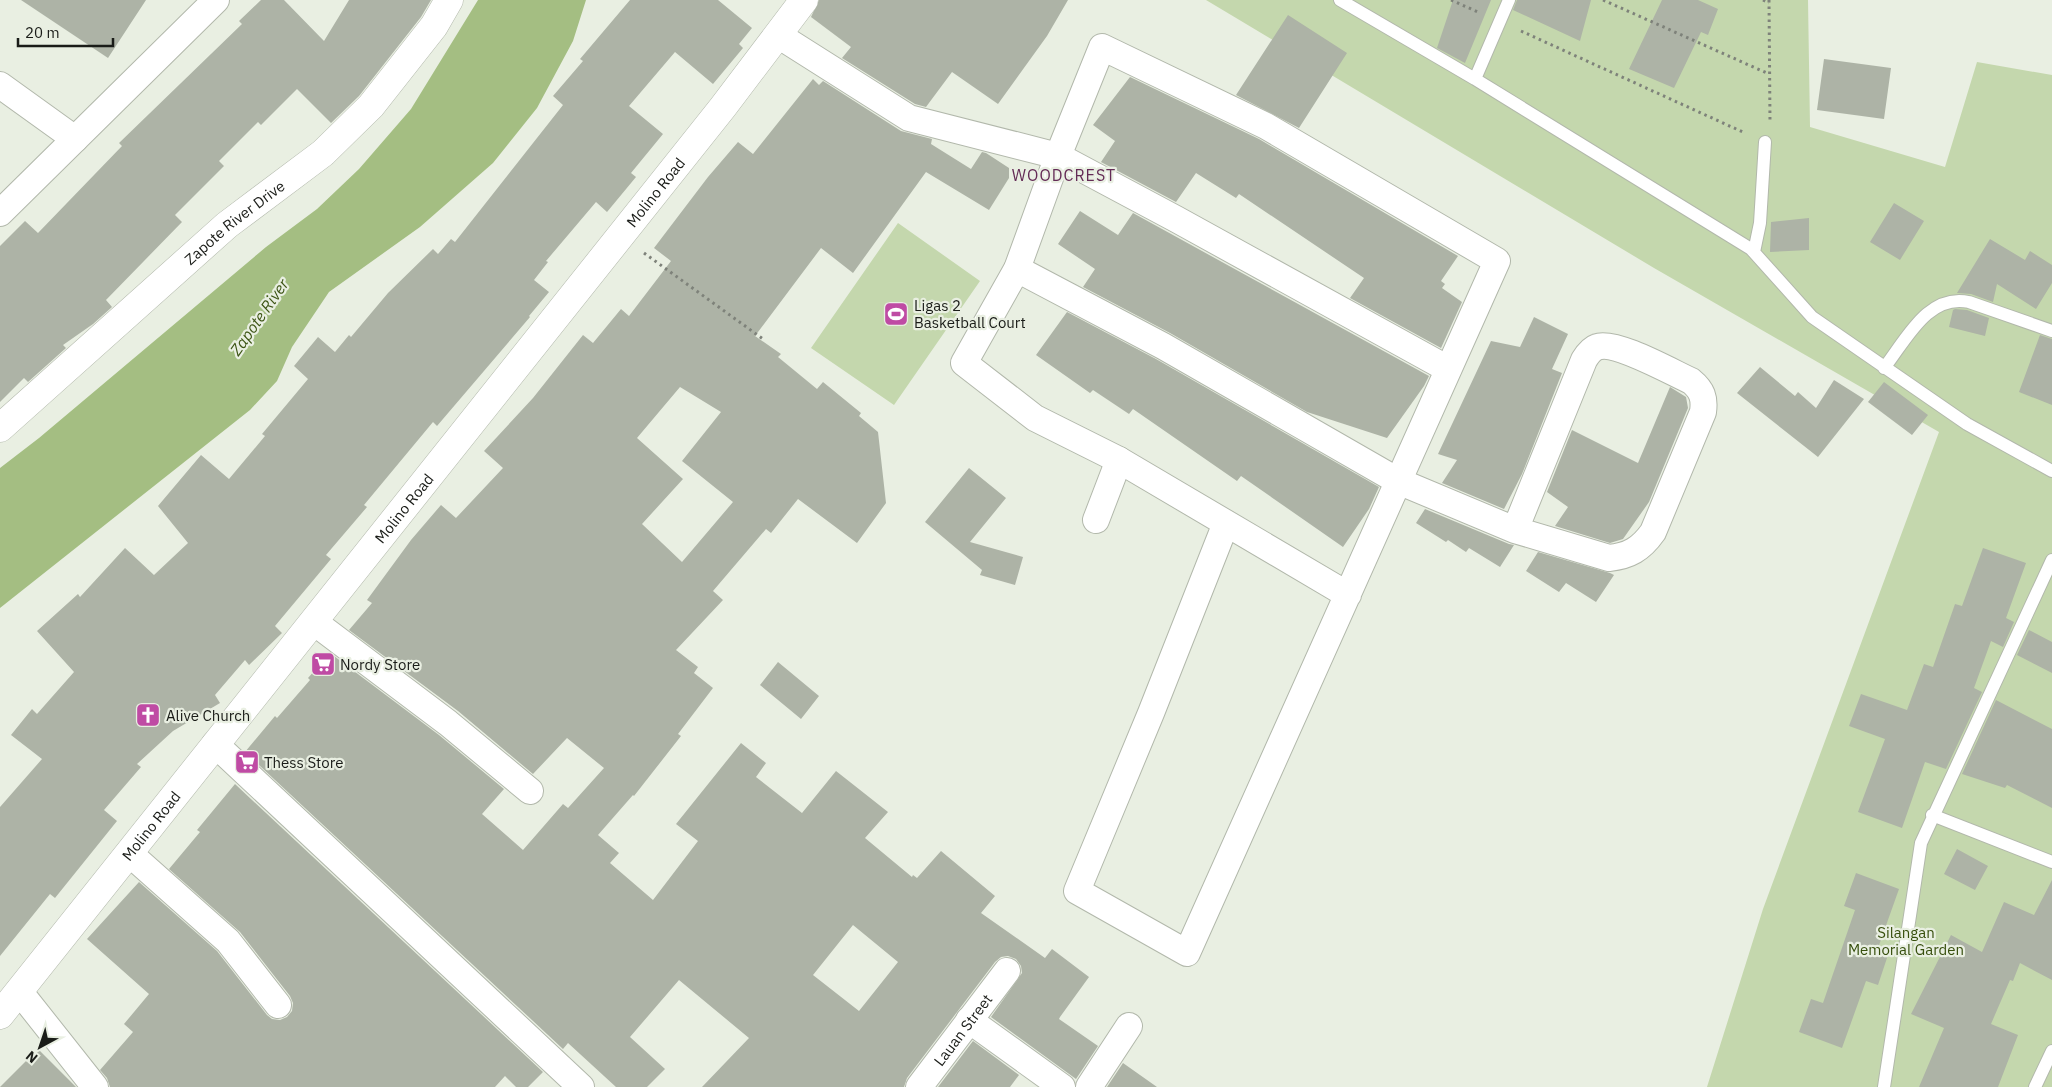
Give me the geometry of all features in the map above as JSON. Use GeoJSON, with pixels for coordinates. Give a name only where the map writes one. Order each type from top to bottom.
{"type":"FeatureCollection","features":[{"type":"Feature","properties":{"kind":"main road","name":"Zapote River Drive"},"geometry":{"type":"LineString","coordinates":[[0,428],[227,225],[323,153],[371,106],[434,26],[449,0]]}},
{"type":"Feature","properties":{"kind":"main road","name":"Molino Road"},"geometry":{"type":"LineString","coordinates":[[0,1015],[723,107],[804,0]]}},
{"type":"Feature","properties":{"kind":"street"},"geometry":{"type":"LineString","coordinates":[[0,213],[216,0]]}},
{"type":"Feature","properties":{"kind":"street"},"geometry":{"type":"LineString","coordinates":[[778,34],[908,118],[1058,156],[1448,369]]}},
{"type":"Feature","properties":{"kind":"street"},"geometry":{"type":"LineString","coordinates":[[1226,523],[1151,713],[1077,891],[1187,953],[1348,595],[1497,261],[1266,126],[1102,47],[1058,156],[1017,269],[964,363],[1036,418],[1119,460],[1226,523],[1348,595]]}},
{"type":"Feature","properties":{"kind":"street"},"geometry":{"type":"LineString","coordinates":[[0,84],[75,139]]}},
{"type":"Feature","properties":{"kind":"street"},"geometry":{"type":"LineString","coordinates":[[1017,269],[1163,346],[1398,481],[1515,530],[1609,558],[1635,551],[1653,532],[1703,412],[1703,394],[1698,387],[1691,381],[1616,347],[1597,347],[1589,352],[1584,360],[1515,530]]}},
{"type":"Feature","properties":{"kind":"street"},"geometry":{"type":"LineString","coordinates":[[1096,520],[1119,460]]}},
{"type":"Feature","properties":{"kind":"street"},"geometry":{"type":"LineString","coordinates":[[314,622],[448,723],[530,791]]}},
{"type":"Feature","properties":{"kind":"street"},"geometry":{"type":"LineString","coordinates":[[215,744],[580,1087]]}},
{"type":"Feature","properties":{"kind":"street"},"geometry":{"type":"LineString","coordinates":[[129,853],[228,941],[278,1005]]}},
{"type":"Feature","properties":{"kind":"street","name":"Lauan Street"},"geometry":{"type":"LineString","coordinates":[[919,1087],[1007,971]]}},
{"type":"Feature","properties":{"kind":"street"},"geometry":{"type":"LineString","coordinates":[[20,991],[96,1087]]}},
{"type":"Feature","properties":{"kind":"street"},"geometry":{"type":"LineString","coordinates":[[969,1020],[1062,1087]]}},
{"type":"Feature","properties":{"kind":"street"},"geometry":{"type":"LineString","coordinates":[[1089,1087],[1129,1026]]}},
{"type":"Feature","properties":{"kind":"lane"},"geometry":{"type":"LineString","coordinates":[[1340,0],[1475,79],[1754,252],[1812,316],[1884,368],[1967,424],[2052,471]]}},
{"type":"Feature","properties":{"kind":"lane"},"geometry":{"type":"LineString","coordinates":[[1475,79],[1509,0]]}},
{"type":"Feature","properties":{"kind":"lane"},"geometry":{"type":"LineString","coordinates":[[1754,252],[1760,223],[1764,142]]}},
{"type":"Feature","properties":{"kind":"lane"},"geometry":{"type":"LineString","coordinates":[[1884,368],[1926,314],[1935,306],[1946,301],[1957,299],[1969,302],[2052,331]]}},
{"type":"Feature","properties":{"kind":"lane"},"geometry":{"type":"LineString","coordinates":[[1884,1087],[1921,843],[1932,815],[2052,560]]}},
{"type":"Feature","properties":{"kind":"lane"},"geometry":{"type":"LineString","coordinates":[[1932,815],[2052,862]]}},
{"type":"Feature","properties":{"kind":"lane"},"geometry":{"type":"LineString","coordinates":[[2035,1087],[2052,1051]]}},
{"type":"Feature","properties":{"kind":"path"},"geometry":{"type":"LineString","coordinates":[[1451,0],[1771,144],[1769,1],[1763,0]]}},
{"type":"Feature","properties":{"kind":"path"},"geometry":{"type":"LineString","coordinates":[[1603,0],[1769,74]]}},
{"type":"Feature","properties":{"kind":"path"},"geometry":{"type":"LineString","coordinates":[[638,248],[763,339]]}},
{"type":"Feature","properties":{"kind":"green space","name":"Silangan Memorial Garden"},"geometry":{"type":"Polygon","coordinates":[[[1206,0],[1808,0],[1810,127],[1945,167],[1977,62],[2052,75],[2052,1087],[1707,1087],[1763,909],[1939,432],[1654,268],[1206,0]]]}},
{"type":"Feature","properties":{"kind":"green space","name":"Ligas 2 Basketball Court"},"geometry":{"type":"Polygon","coordinates":[[[898,223],[980,281],[894,405],[811,348],[898,223]]]}},
{"type":"Feature","properties":{"kind":"water","name":"Zapote River"},"geometry":{"type":"Polygon","coordinates":[[[478,0],[586,0],[573,41],[537,108],[493,163],[420,227],[329,292],[292,347],[277,381],[250,410],[0,608],[0,468],[39,438],[266,247],[317,209],[359,169],[411,109],[478,0]]]}},
{"type":"Feature","properties":{"kind":"building"},"geometry":{"type":"Polygon","coordinates":[[[21,0],[146,0],[108,58],[21,0]]]}},
{"type":"Feature","properties":{"kind":"building"},"geometry":{"type":"Polygon","coordinates":[[[261,0],[284,0],[324,41],[349,0],[431,0],[421,17],[359,96],[331,123],[297,89],[261,125],[258,122],[219,161],[224,166],[175,215],[182,222],[106,300],[112,307],[93,324],[63,345],[66,348],[28,382],[24,378],[0,402],[0,246],[25,221],[38,233],[122,146],[119,143],[242,24],[239,21],[261,0]]]}},
{"type":"Feature","properties":{"kind":"building"},"geometry":{"type":"Polygon","coordinates":[[[630,0],[718,0],[752,28],[739,44],[743,48],[713,84],[675,52],[629,106],[663,134],[631,173],[636,177],[607,212],[596,202],[546,261],[548,262],[534,280],[549,292],[437,426],[433,422],[364,505],[367,507],[326,555],[331,559],[275,626],[282,633],[249,665],[245,660],[215,695],[220,703],[173,731],[137,764],[141,767],[104,810],[117,821],[55,898],[50,894],[0,956],[0,807],[42,759],[11,735],[32,709],[37,714],[74,672],[37,631],[78,594],[80,597],[125,548],[154,575],[188,543],[158,506],[201,455],[229,479],[265,436],[262,434],[308,379],[294,366],[318,337],[335,352],[349,335],[351,337],[388,293],[433,249],[438,254],[451,239],[455,242],[563,105],[553,96],[583,61],[580,59],[630,0]]]}},
{"type":"Feature","properties":{"kind":"building"},"geometry":{"type":"Polygon","coordinates":[[[819,0],[1068,0],[1047,36],[998,104],[952,72],[926,107],[915,104],[842,58],[851,47],[811,17],[819,0]]]}},
{"type":"Feature","properties":{"kind":"building"},"geometry":{"type":"Polygon","coordinates":[[[1453,0],[1491,0],[1465,63],[1437,48],[1453,0]]]}},
{"type":"Feature","properties":{"kind":"building"},"geometry":{"type":"Polygon","coordinates":[[[1517,0],[1591,0],[1580,41],[1513,10],[1517,0]]]}},
{"type":"Feature","properties":{"kind":"building"},"geometry":{"type":"Polygon","coordinates":[[[1662,0],[1698,0],[1718,9],[1708,35],[1701,32],[1674,88],[1629,69],[1662,0]]]}},
{"type":"Feature","properties":{"kind":"building"},"geometry":{"type":"Polygon","coordinates":[[[1288,15],[1347,53],[1299,128],[1236,95],[1288,15]]]}},
{"type":"Feature","properties":{"kind":"building"},"geometry":{"type":"Polygon","coordinates":[[[1824,59],[1891,68],[1884,119],[1817,110],[1824,59]]]}},
{"type":"Feature","properties":{"kind":"building"},"geometry":{"type":"Polygon","coordinates":[[[1130,77],[1259,139],[1458,256],[1441,281],[1445,284],[1442,288],[1462,302],[1441,348],[1350,298],[1364,278],[1239,194],[1236,198],[1196,173],[1176,202],[1101,162],[1115,141],[1093,125],[1130,77]]]}},
{"type":"Feature","properties":{"kind":"building"},"geometry":{"type":"Polygon","coordinates":[[[813,79],[819,85],[823,81],[901,131],[932,139],[931,144],[971,169],[982,152],[986,153],[1009,168],[1009,178],[989,210],[926,172],[853,273],[821,248],[755,336],[781,354],[778,357],[817,389],[823,382],[861,413],[859,416],[878,432],[886,503],[857,543],[798,499],[771,533],[766,529],[713,591],[723,600],[676,650],[698,667],[694,673],[713,688],[678,734],[681,736],[634,796],[598,835],[619,853],[610,863],[653,900],[698,841],[676,824],[741,743],[766,763],[756,777],[802,813],[836,771],[888,812],[865,838],[912,877],[913,875],[917,878],[941,851],[995,896],[981,913],[1045,958],[1052,949],[1089,977],[1059,1019],[1098,1046],[1076,1079],[991,1017],[1022,973],[1021,966],[1016,959],[1008,956],[1001,957],[995,962],[907,1078],[904,1087],[702,1087],[749,1038],[679,980],[630,1037],[665,1069],[647,1087],[616,1087],[568,1043],[563,1049],[245,752],[275,716],[277,718],[310,680],[308,678],[330,653],[439,735],[504,789],[482,814],[523,850],[563,804],[568,808],[604,768],[567,738],[533,774],[458,711],[349,630],[372,603],[367,600],[411,540],[441,505],[456,518],[503,468],[484,451],[533,398],[583,335],[593,343],[621,309],[629,316],[671,261],[654,248],[708,177],[738,142],[753,154],[813,79]],[[680,387],[637,438],[683,479],[642,524],[682,562],[733,502],[682,461],[721,412],[680,387]],[[853,925],[813,975],[859,1011],[898,962],[853,925]]]}},
{"type":"Feature","properties":{"kind":"building"},"geometry":{"type":"Polygon","coordinates":[[[1894,203],[1924,221],[1900,260],[1870,242],[1894,203]]]}},
{"type":"Feature","properties":{"kind":"building"},"geometry":{"type":"Polygon","coordinates":[[[1080,211],[1118,235],[1133,213],[1429,376],[1387,438],[1307,412],[1170,333],[1083,287],[1095,269],[1058,244],[1080,211]]]}},
{"type":"Feature","properties":{"kind":"building"},"geometry":{"type":"Polygon","coordinates":[[[1809,218],[1809,250],[1770,252],[1771,222],[1809,218]]]}},
{"type":"Feature","properties":{"kind":"building"},"geometry":{"type":"Polygon","coordinates":[[[1990,239],[2025,260],[2030,251],[2052,265],[2052,283],[2036,309],[1997,284],[1993,302],[1971,294],[1957,293],[1990,239]]]}},
{"type":"Feature","properties":{"kind":"building"},"geometry":{"type":"Polygon","coordinates":[[[1953,310],[1967,310],[1989,318],[1985,336],[1949,327],[1953,310]]]}},
{"type":"Feature","properties":{"kind":"building"},"geometry":{"type":"Polygon","coordinates":[[[1067,312],[1156,359],[1379,487],[1369,509],[1343,547],[1241,476],[1237,481],[1133,409],[1129,414],[1093,390],[1090,393],[1036,355],[1067,312]]]}},
{"type":"Feature","properties":{"kind":"building"},"geometry":{"type":"Polygon","coordinates":[[[1534,317],[1568,334],[1552,369],[1562,373],[1522,474],[1504,509],[1442,483],[1457,460],[1438,454],[1491,341],[1520,347],[1534,317]]]}},
{"type":"Feature","properties":{"kind":"building"},"geometry":{"type":"Polygon","coordinates":[[[2040,335],[2052,339],[2052,405],[2019,392],[2040,335]]]}},
{"type":"Feature","properties":{"kind":"building"},"geometry":{"type":"Polygon","coordinates":[[[1760,367],[1795,396],[1798,392],[1816,408],[1834,380],[1864,399],[1818,457],[1737,393],[1760,367]]]}},
{"type":"Feature","properties":{"kind":"building"},"geometry":{"type":"Polygon","coordinates":[[[1884,382],[1928,415],[1912,435],[1868,402],[1884,382]]]}},
{"type":"Feature","properties":{"kind":"building"},"geometry":{"type":"Polygon","coordinates":[[[1670,387],[1686,397],[1688,408],[1649,502],[1623,539],[1610,543],[1555,526],[1568,507],[1547,492],[1572,430],[1638,463],[1670,387]]]}},
{"type":"Feature","properties":{"kind":"building"},"geometry":{"type":"Polygon","coordinates":[[[969,468],[1006,498],[970,542],[1023,557],[1015,585],[980,575],[982,570],[925,522],[969,468]]]}},
{"type":"Feature","properties":{"kind":"building"},"geometry":{"type":"Polygon","coordinates":[[[1425,509],[1514,545],[1500,567],[1469,548],[1466,552],[1448,540],[1446,542],[1416,523],[1425,509]]]}},
{"type":"Feature","properties":{"kind":"building"},"geometry":{"type":"Polygon","coordinates":[[[1983,548],[2026,563],[2006,618],[2014,622],[2003,647],[1991,641],[1974,688],[1982,692],[1946,769],[1925,762],[1902,828],[1858,812],[1885,739],[1849,726],[1861,694],[1907,710],[1924,664],[1933,667],[1955,604],[1962,606],[1983,548]]]}},
{"type":"Feature","properties":{"kind":"building"},"geometry":{"type":"Polygon","coordinates":[[[1538,552],[1614,575],[1596,602],[1566,583],[1559,592],[1526,571],[1538,552]]]}},
{"type":"Feature","properties":{"kind":"building"},"geometry":{"type":"Polygon","coordinates":[[[2029,630],[2052,642],[2052,673],[2017,655],[2029,630]]]}},
{"type":"Feature","properties":{"kind":"building"},"geometry":{"type":"Polygon","coordinates":[[[778,662],[819,696],[801,719],[760,685],[778,662]]]}},
{"type":"Feature","properties":{"kind":"building"},"geometry":{"type":"Polygon","coordinates":[[[1996,700],[2052,729],[2052,808],[2007,785],[2005,788],[1962,774],[1996,700]]]}},
{"type":"Feature","properties":{"kind":"building"},"geometry":{"type":"Polygon","coordinates":[[[235,784],[543,1072],[528,1087],[516,1087],[505,1076],[495,1087],[110,1087],[107,1078],[100,1070],[133,1032],[124,1024],[149,994],[87,939],[139,882],[217,951],[267,1015],[272,1019],[280,1020],[287,1017],[292,1011],[293,1003],[290,996],[240,932],[169,869],[200,832],[197,830],[235,784]]]}},
{"type":"Feature","properties":{"kind":"building"},"geometry":{"type":"Polygon","coordinates":[[[1957,849],[1988,866],[1975,890],[1944,874],[1957,849]]]}},
{"type":"Feature","properties":{"kind":"building"},"geometry":{"type":"Polygon","coordinates":[[[1856,873],[1899,889],[1878,948],[1889,952],[1878,985],[1866,981],[1842,1048],[1799,1032],[1811,999],[1823,1003],[1855,910],[1844,906],[1856,873]]]}},
{"type":"Feature","properties":{"kind":"building"},"geometry":{"type":"Polygon","coordinates":[[[2052,880],[2052,980],[2020,963],[2013,981],[2010,980],[1991,1024],[2018,1035],[1998,1087],[1919,1087],[1944,1028],[1911,1014],[1951,935],[1982,952],[2004,902],[2034,915],[2052,880]]]}},
{"type":"Feature","properties":{"kind":"building"},"geometry":{"type":"Polygon","coordinates":[[[973,1041],[1019,1075],[1010,1087],[938,1087],[973,1041]]]}},
{"type":"Feature","properties":{"kind":"building"},"geometry":{"type":"Polygon","coordinates":[[[38,1049],[76,1087],[0,1087],[38,1049]]]}},
{"type":"Feature","properties":{"kind":"building"},"geometry":{"type":"Polygon","coordinates":[[[1123,1063],[1157,1087],[1107,1087],[1123,1063]]]}},
{"type":"Feature","properties":{"kind":"place","name":"Ligas 2 Basketball Court"},"geometry":{"type":"Point","coordinates":[896,314]}},
{"type":"Feature","properties":{"kind":"place","name":"Nordy Store"},"geometry":{"type":"Point","coordinates":[323,664]}},
{"type":"Feature","properties":{"kind":"place","name":"Alive Church"},"geometry":{"type":"Point","coordinates":[148,715]}},
{"type":"Feature","properties":{"kind":"place","name":"Thess Store"},"geometry":{"type":"Point","coordinates":[247,762]}},
{"type":"Feature","properties":{"kind":"district","name":"WOODCREST"},"geometry":{"type":"Point","coordinates":[1064,175]}}]}
